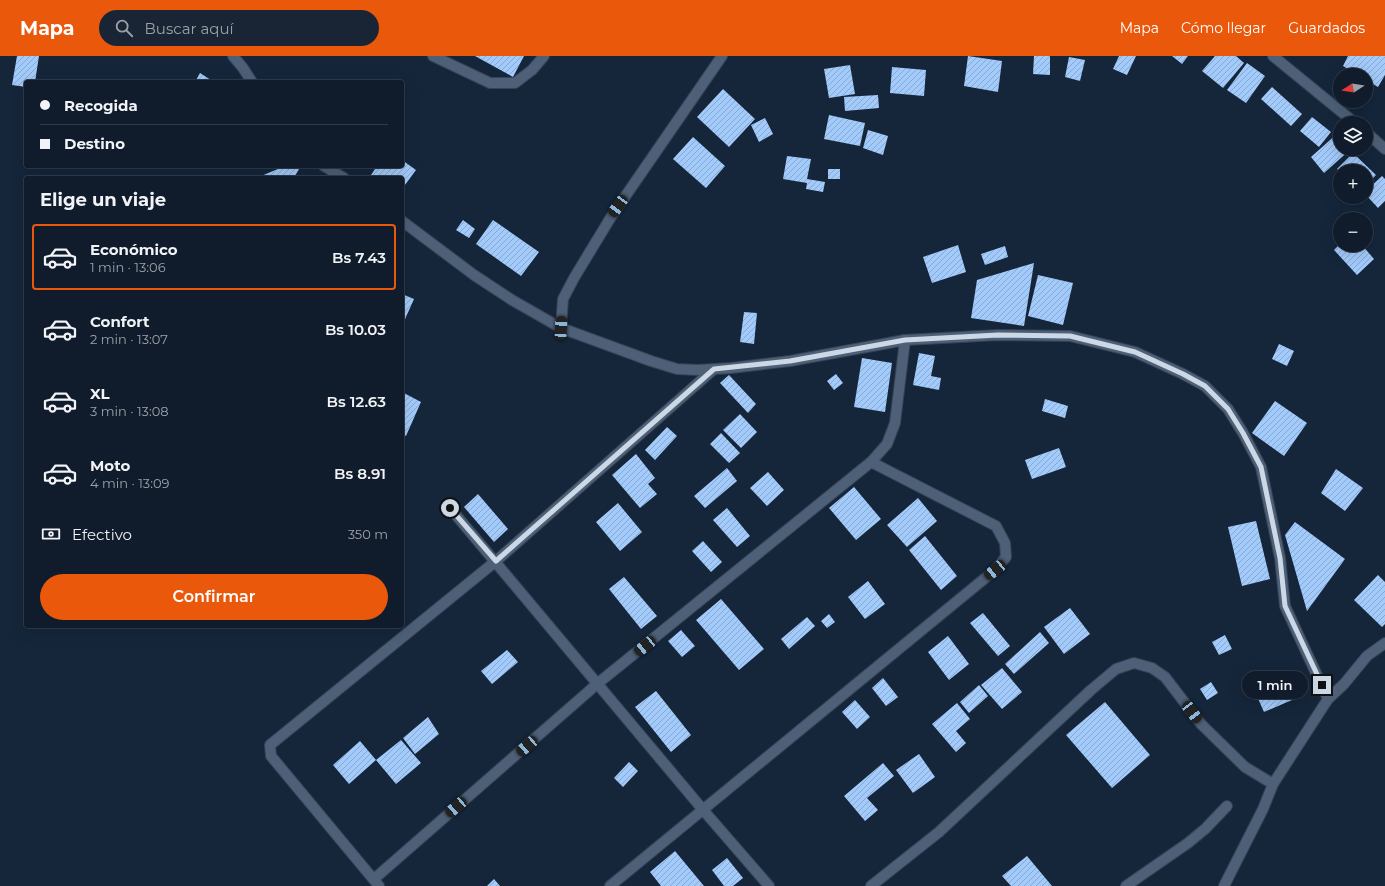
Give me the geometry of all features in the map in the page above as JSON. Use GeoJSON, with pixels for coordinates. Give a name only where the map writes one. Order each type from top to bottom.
{"type":"FeatureCollection","features":[{"type":"Feature","properties":{"kind":"street"},"geometry":{"type":"LineString","coordinates":[[233,56],[251,80]]}},
{"type":"Feature","properties":{"kind":"street"},"geometry":{"type":"LineString","coordinates":[[433,56],[490,83],[515,83],[532,70],[544,56]]}},
{"type":"Feature","properties":{"kind":"street"},"geometry":{"type":"LineString","coordinates":[[561,328],[562,299],[574,278],[611,217],[722,56]]}},
{"type":"Feature","properties":{"kind":"street"},"geometry":{"type":"LineString","coordinates":[[1273,56],[1346,116]]}},
{"type":"Feature","properties":{"kind":"street"},"geometry":{"type":"LineString","coordinates":[[1373,138],[1385,149]]}},
{"type":"Feature","properties":{"kind":"street"},"geometry":{"type":"LineString","coordinates":[[327,168],[341,176]]}},
{"type":"Feature","properties":{"kind":"street"},"geometry":{"type":"LineString","coordinates":[[404,223],[474,275],[512,300],[561,328],[677,369],[714,369],[790,361],[905,340],[998,335],[1070,336],[1135,352],[1183,374],[1205,386],[1228,409],[1261,467],[1280,558],[1285,606],[1328,698]]}},
{"type":"Feature","properties":{"kind":"street"},"geometry":{"type":"LineString","coordinates":[[714,369],[496,561],[270,745],[271,756],[377,883],[598,684],[871,462],[887,444],[895,423],[905,340]]}},
{"type":"Feature","properties":{"kind":"street"},"geometry":{"type":"LineString","coordinates":[[610,886],[704,811],[995,570],[1006,557],[1005,543],[996,526],[871,462]]}},
{"type":"Feature","properties":{"kind":"street"},"geometry":{"type":"LineString","coordinates":[[450,508],[496,561],[704,811],[769,886]]}},
{"type":"Feature","properties":{"kind":"street"},"geometry":{"type":"LineString","coordinates":[[1224,886],[1263,809],[1273,784],[1328,698],[1344,684],[1367,656],[1385,643]]}},
{"type":"Feature","properties":{"kind":"street"},"geometry":{"type":"LineString","coordinates":[[871,886],[940,832],[1091,690],[1116,669],[1134,663],[1152,668],[1165,677],[1201,724],[1245,767],[1273,784]]}},
{"type":"Feature","properties":{"kind":"street"},"geometry":{"type":"LineString","coordinates":[[1126,886],[1188,843],[1205,829],[1227,806]]}},
{"type":"Feature","properties":{"kind":"building"},"geometry":{"type":"Polygon","coordinates":[[[17,56],[39,56],[35,80],[24,80],[24,87],[12,85],[17,56]]]}},
{"type":"Feature","properties":{"kind":"building"},"geometry":{"type":"Polygon","coordinates":[[[475,56],[524,56],[513,77],[475,56]]]}},
{"type":"Feature","properties":{"kind":"building"},"geometry":{"type":"Polygon","coordinates":[[[968,56],[1002,61],[998,92],[964,86],[968,56]]]}},
{"type":"Feature","properties":{"kind":"building"},"geometry":{"type":"Polygon","coordinates":[[[1034,56],[1050,56],[1050,75],[1033,74],[1034,56]]]}},
{"type":"Feature","properties":{"kind":"building"},"geometry":{"type":"Polygon","coordinates":[[[1119,56],[1136,56],[1127,75],[1113,69],[1119,56]]]}},
{"type":"Feature","properties":{"kind":"building"},"geometry":{"type":"Polygon","coordinates":[[[1172,56],[1188,56],[1182,64],[1172,56]]]}},
{"type":"Feature","properties":{"kind":"building"},"geometry":{"type":"Polygon","coordinates":[[[1215,56],[1236,56],[1244,63],[1223,88],[1202,71],[1215,56]]]}},
{"type":"Feature","properties":{"kind":"building"},"geometry":{"type":"Polygon","coordinates":[[[1348,56],[1385,56],[1385,75],[1378,87],[1373,84],[1373,68],[1346,68],[1343,66],[1348,56]]]}},
{"type":"Feature","properties":{"kind":"building"},"geometry":{"type":"Polygon","coordinates":[[[1069,57],[1085,60],[1080,81],[1065,77],[1069,57]]]}},
{"type":"Feature","properties":{"kind":"building"},"geometry":{"type":"Polygon","coordinates":[[[1247,63],[1265,76],[1246,103],[1227,90],[1247,63]]]}},
{"type":"Feature","properties":{"kind":"building"},"geometry":{"type":"Polygon","coordinates":[[[850,65],[855,94],[829,98],[824,69],[850,65]]]}},
{"type":"Feature","properties":{"kind":"building"},"geometry":{"type":"Polygon","coordinates":[[[892,67],[926,70],[924,96],[890,93],[892,67]]]}},
{"type":"Feature","properties":{"kind":"building"},"geometry":{"type":"Polygon","coordinates":[[[200,73],[211,80],[196,80],[200,73]]]}},
{"type":"Feature","properties":{"kind":"building"},"geometry":{"type":"Polygon","coordinates":[[[1272,87],[1302,114],[1291,126],[1261,99],[1272,87]]]}},
{"type":"Feature","properties":{"kind":"building"},"geometry":{"type":"Polygon","coordinates":[[[723,89],[755,119],[729,147],[697,117],[723,89]]]}},
{"type":"Feature","properties":{"kind":"building"},"geometry":{"type":"Polygon","coordinates":[[[878,95],[879,108],[845,111],[844,97],[878,95]]]}},
{"type":"Feature","properties":{"kind":"building"},"geometry":{"type":"Polygon","coordinates":[[[829,115],[865,123],[860,146],[824,139],[829,115]]]}},
{"type":"Feature","properties":{"kind":"building"},"geometry":{"type":"Polygon","coordinates":[[[1312,117],[1331,132],[1319,147],[1300,131],[1312,117]]]}},
{"type":"Feature","properties":{"kind":"building"},"geometry":{"type":"Polygon","coordinates":[[[765,118],[773,134],[759,142],[751,125],[765,118]]]}},
{"type":"Feature","properties":{"kind":"building"},"geometry":{"type":"Polygon","coordinates":[[[868,130],[888,136],[883,155],[863,148],[868,130]]]}},
{"type":"Feature","properties":{"kind":"building"},"geometry":{"type":"Polygon","coordinates":[[[693,137],[725,166],[706,188],[673,159],[693,137]]]}},
{"type":"Feature","properties":{"kind":"building"},"geometry":{"type":"Polygon","coordinates":[[[1333,137],[1333,156],[1343,156],[1324,173],[1311,157],[1333,137]]]}},
{"type":"Feature","properties":{"kind":"building"},"geometry":{"type":"Polygon","coordinates":[[[787,156],[811,159],[807,179],[825,182],[823,192],[806,189],[807,183],[783,179],[787,156]]]}},
{"type":"Feature","properties":{"kind":"building"},"geometry":{"type":"Polygon","coordinates":[[[1350,156],[1356,156],[1364,164],[1342,164],[1350,156]]]}},
{"type":"Feature","properties":{"kind":"building"},"geometry":{"type":"Polygon","coordinates":[[[404,161],[416,170],[404,186],[404,176],[371,175],[376,168],[404,168],[404,161]]]}},
{"type":"Feature","properties":{"kind":"building"},"geometry":{"type":"Polygon","coordinates":[[[280,168],[299,169],[295,176],[261,176],[280,168]]]}},
{"type":"Feature","properties":{"kind":"building"},"geometry":{"type":"Polygon","coordinates":[[[828,169],[840,169],[840,179],[828,179],[828,169]]]}},
{"type":"Feature","properties":{"kind":"building"},"geometry":{"type":"Polygon","coordinates":[[[1382,176],[1385,179],[1385,201],[1378,208],[1373,203],[1373,184],[1382,176]]]}},
{"type":"Feature","properties":{"kind":"building"},"geometry":{"type":"Polygon","coordinates":[[[463,220],[475,229],[469,238],[456,230],[463,220]]]}},
{"type":"Feature","properties":{"kind":"building"},"geometry":{"type":"Polygon","coordinates":[[[493,220],[539,252],[521,276],[476,244],[493,220]]]}},
{"type":"Feature","properties":{"kind":"building"},"geometry":{"type":"Polygon","coordinates":[[[958,245],[966,272],[932,283],[923,257],[958,245]]]}},
{"type":"Feature","properties":{"kind":"building"},"geometry":{"type":"Polygon","coordinates":[[[1005,246],[1008,257],[985,265],[981,254],[1005,246]]]}},
{"type":"Feature","properties":{"kind":"building"},"geometry":{"type":"Polygon","coordinates":[[[1336,252],[1368,252],[1374,259],[1357,275],[1336,252]]]}},
{"type":"Feature","properties":{"kind":"building"},"geometry":{"type":"Polygon","coordinates":[[[1034,263],[1024,326],[971,318],[977,280],[1034,263]]]}},
{"type":"Feature","properties":{"kind":"building"},"geometry":{"type":"Polygon","coordinates":[[[1038,275],[1073,283],[1063,325],[1028,316],[1038,275]]]}},
{"type":"Feature","properties":{"kind":"building"},"geometry":{"type":"Polygon","coordinates":[[[404,295],[414,299],[404,322],[404,295]]]}},
{"type":"Feature","properties":{"kind":"building"},"geometry":{"type":"Polygon","coordinates":[[[744,312],[757,313],[754,344],[740,342],[744,312]]]}},
{"type":"Feature","properties":{"kind":"building"},"geometry":{"type":"Polygon","coordinates":[[[1279,344],[1294,351],[1287,366],[1272,359],[1279,344]]]}},
{"type":"Feature","properties":{"kind":"building"},"geometry":{"type":"Polygon","coordinates":[[[919,353],[935,356],[931,376],[941,378],[939,390],[913,385],[919,353]]]}},
{"type":"Feature","properties":{"kind":"building"},"geometry":{"type":"Polygon","coordinates":[[[862,358],[892,363],[885,412],[854,407],[862,358]]]}},
{"type":"Feature","properties":{"kind":"building"},"geometry":{"type":"Polygon","coordinates":[[[836,374],[843,383],[834,390],[827,381],[836,374]]]}},
{"type":"Feature","properties":{"kind":"building"},"geometry":{"type":"Polygon","coordinates":[[[729,375],[756,404],[748,413],[720,383],[729,375]]]}},
{"type":"Feature","properties":{"kind":"building"},"geometry":{"type":"Polygon","coordinates":[[[404,393],[421,402],[406,436],[404,435],[404,393]]]}},
{"type":"Feature","properties":{"kind":"building"},"geometry":{"type":"Polygon","coordinates":[[[1045,399],[1068,406],[1065,418],[1042,411],[1045,399]]]}},
{"type":"Feature","properties":{"kind":"building"},"geometry":{"type":"Polygon","coordinates":[[[1275,401],[1307,423],[1284,456],[1252,433],[1275,401]]]}},
{"type":"Feature","properties":{"kind":"building"},"geometry":{"type":"Polygon","coordinates":[[[740,414],[757,432],[741,448],[723,430],[740,414]]]}},
{"type":"Feature","properties":{"kind":"building"},"geometry":{"type":"Polygon","coordinates":[[[667,427],[677,436],[655,460],[645,450],[667,427]]]}},
{"type":"Feature","properties":{"kind":"building"},"geometry":{"type":"Polygon","coordinates":[[[721,433],[740,453],[729,463],[710,444],[721,433]]]}},
{"type":"Feature","properties":{"kind":"building"},"geometry":{"type":"Polygon","coordinates":[[[1059,448],[1066,467],[1032,479],[1025,460],[1059,448]]]}},
{"type":"Feature","properties":{"kind":"building"},"geometry":{"type":"Polygon","coordinates":[[[636,454],[655,478],[648,484],[657,494],[640,508],[612,475],[636,454]]]}},
{"type":"Feature","properties":{"kind":"building"},"geometry":{"type":"Polygon","coordinates":[[[727,468],[737,481],[705,508],[694,496],[727,468]]]}},
{"type":"Feature","properties":{"kind":"building"},"geometry":{"type":"Polygon","coordinates":[[[1336,469],[1363,488],[1345,511],[1321,493],[1336,469]]]}},
{"type":"Feature","properties":{"kind":"building"},"geometry":{"type":"Polygon","coordinates":[[[768,472],[784,490],[767,506],[750,488],[768,472]]]}},
{"type":"Feature","properties":{"kind":"building"},"geometry":{"type":"Polygon","coordinates":[[[854,487],[881,519],[856,540],[829,508],[854,487]]]}},
{"type":"Feature","properties":{"kind":"building"},"geometry":{"type":"Polygon","coordinates":[[[478,494],[508,529],[494,542],[464,507],[478,494]]]}},
{"type":"Feature","properties":{"kind":"building"},"geometry":{"type":"Polygon","coordinates":[[[918,498],[937,521],[907,547],[887,525],[918,498]]]}},
{"type":"Feature","properties":{"kind":"building"},"geometry":{"type":"Polygon","coordinates":[[[618,503],[642,532],[620,551],[596,522],[618,503]]]}},
{"type":"Feature","properties":{"kind":"building"},"geometry":{"type":"Polygon","coordinates":[[[727,508],[750,536],[737,547],[713,520],[727,508]]]}},
{"type":"Feature","properties":{"kind":"building"},"geometry":{"type":"Polygon","coordinates":[[[1256,521],[1270,579],[1242,586],[1228,527],[1256,521]]]}},
{"type":"Feature","properties":{"kind":"building"},"geometry":{"type":"Polygon","coordinates":[[[1295,522],[1345,559],[1307,611],[1285,535],[1295,522]]]}},
{"type":"Feature","properties":{"kind":"building"},"geometry":{"type":"Polygon","coordinates":[[[925,536],[957,576],[941,590],[909,550],[925,536]]]}},
{"type":"Feature","properties":{"kind":"building"},"geometry":{"type":"Polygon","coordinates":[[[703,541],[722,562],[711,572],[692,551],[703,541]]]}},
{"type":"Feature","properties":{"kind":"building"},"geometry":{"type":"Polygon","coordinates":[[[1378,575],[1385,582],[1385,624],[1382,627],[1354,600],[1378,575]]]}},
{"type":"Feature","properties":{"kind":"building"},"geometry":{"type":"Polygon","coordinates":[[[624,577],[657,616],[641,629],[609,589],[624,577]]]}},
{"type":"Feature","properties":{"kind":"building"},"geometry":{"type":"Polygon","coordinates":[[[868,581],[885,604],[865,619],[848,597],[868,581]]]}},
{"type":"Feature","properties":{"kind":"building"},"geometry":{"type":"Polygon","coordinates":[[[721,599],[764,649],[739,670],[696,620],[721,599]]]}},
{"type":"Feature","properties":{"kind":"building"},"geometry":{"type":"Polygon","coordinates":[[[1070,608],[1090,634],[1064,654],[1044,627],[1070,608]]]}},
{"type":"Feature","properties":{"kind":"building"},"geometry":{"type":"Polygon","coordinates":[[[983,613],[1010,646],[998,656],[970,623],[983,613]]]}},
{"type":"Feature","properties":{"kind":"building"},"geometry":{"type":"Polygon","coordinates":[[[829,614],[835,622],[827,628],[821,621],[829,614]]]}},
{"type":"Feature","properties":{"kind":"building"},"geometry":{"type":"Polygon","coordinates":[[[807,617],[815,626],[789,649],[781,639],[807,617]]]}},
{"type":"Feature","properties":{"kind":"building"},"geometry":{"type":"Polygon","coordinates":[[[681,630],[695,646],[682,657],[668,641],[681,630]]]}},
{"type":"Feature","properties":{"kind":"building"},"geometry":{"type":"Polygon","coordinates":[[[1040,632],[1049,643],[1014,674],[1005,664],[1040,632]]]}},
{"type":"Feature","properties":{"kind":"building"},"geometry":{"type":"Polygon","coordinates":[[[1225,635],[1232,649],[1219,655],[1212,642],[1225,635]]]}},
{"type":"Feature","properties":{"kind":"building"},"geometry":{"type":"Polygon","coordinates":[[[948,636],[969,664],[949,680],[928,652],[948,636]]]}},
{"type":"Feature","properties":{"kind":"building"},"geometry":{"type":"Polygon","coordinates":[[[507,650],[518,662],[492,684],[481,671],[507,650]]]}},
{"type":"Feature","properties":{"kind":"building"},"geometry":{"type":"Polygon","coordinates":[[[1002,668],[1022,692],[1002,709],[981,685],[1002,668]]]}},
{"type":"Feature","properties":{"kind":"building"},"geometry":{"type":"Polygon","coordinates":[[[1279,673],[1292,700],[1264,712],[1252,685],[1279,673]]]}},
{"type":"Feature","properties":{"kind":"building"},"geometry":{"type":"Polygon","coordinates":[[[883,678],[898,697],[886,706],[872,688],[883,678]]]}},
{"type":"Feature","properties":{"kind":"building"},"geometry":{"type":"Polygon","coordinates":[[[1211,682],[1218,693],[1207,700],[1200,689],[1211,682]]]}},
{"type":"Feature","properties":{"kind":"building"},"geometry":{"type":"Polygon","coordinates":[[[979,685],[988,696],[969,713],[960,702],[979,685]]]}},
{"type":"Feature","properties":{"kind":"building"},"geometry":{"type":"Polygon","coordinates":[[[656,691],[691,735],[671,752],[635,707],[656,691]]]}},
{"type":"Feature","properties":{"kind":"building"},"geometry":{"type":"Polygon","coordinates":[[[855,700],[870,717],[857,729],[842,712],[855,700]]]}},
{"type":"Feature","properties":{"kind":"building"},"geometry":{"type":"Polygon","coordinates":[[[1105,702],[1150,755],[1112,788],[1066,735],[1105,702]]]}},
{"type":"Feature","properties":{"kind":"building"},"geometry":{"type":"Polygon","coordinates":[[[957,703],[970,719],[956,731],[966,743],[956,752],[932,724],[957,703]]]}},
{"type":"Feature","properties":{"kind":"building"},"geometry":{"type":"Polygon","coordinates":[[[428,717],[439,734],[415,754],[403,738],[428,717]]]}},
{"type":"Feature","properties":{"kind":"building"},"geometry":{"type":"Polygon","coordinates":[[[401,740],[421,763],[396,784],[376,760],[401,740]]]}},
{"type":"Feature","properties":{"kind":"building"},"geometry":{"type":"Polygon","coordinates":[[[360,741],[376,760],[349,784],[333,765],[360,741]]]}},
{"type":"Feature","properties":{"kind":"building"},"geometry":{"type":"Polygon","coordinates":[[[919,754],[935,777],[913,793],[896,770],[919,754]]]}},
{"type":"Feature","properties":{"kind":"building"},"geometry":{"type":"Polygon","coordinates":[[[629,762],[638,771],[623,787],[614,778],[629,762]]]}},
{"type":"Feature","properties":{"kind":"building"},"geometry":{"type":"Polygon","coordinates":[[[883,763],[894,776],[867,798],[878,810],[865,821],[844,796],[883,763]]]}},
{"type":"Feature","properties":{"kind":"building"},"geometry":{"type":"Polygon","coordinates":[[[675,851],[704,886],[661,886],[650,872],[675,851]]]}},
{"type":"Feature","properties":{"kind":"building"},"geometry":{"type":"Polygon","coordinates":[[[1027,856],[1052,886],[1011,886],[1002,876],[1027,856]]]}},
{"type":"Feature","properties":{"kind":"building"},"geometry":{"type":"Polygon","coordinates":[[[727,858],[743,878],[733,886],[724,886],[712,870],[727,858]]]}},
{"type":"Feature","properties":{"kind":"building"},"geometry":{"type":"Polygon","coordinates":[[[494,879],[500,886],[487,886],[494,879]]]}},
{"type":"Feature","properties":{"kind":"route"},"geometry":{"type":"LineString","coordinates":[[450,508],[496,561],[714,369],[790,361],[905,340],[998,335],[1070,336],[1135,352],[1183,374],[1205,386],[1228,409],[1261,467],[1280,558],[1285,606],[1322,685]]}}]}
